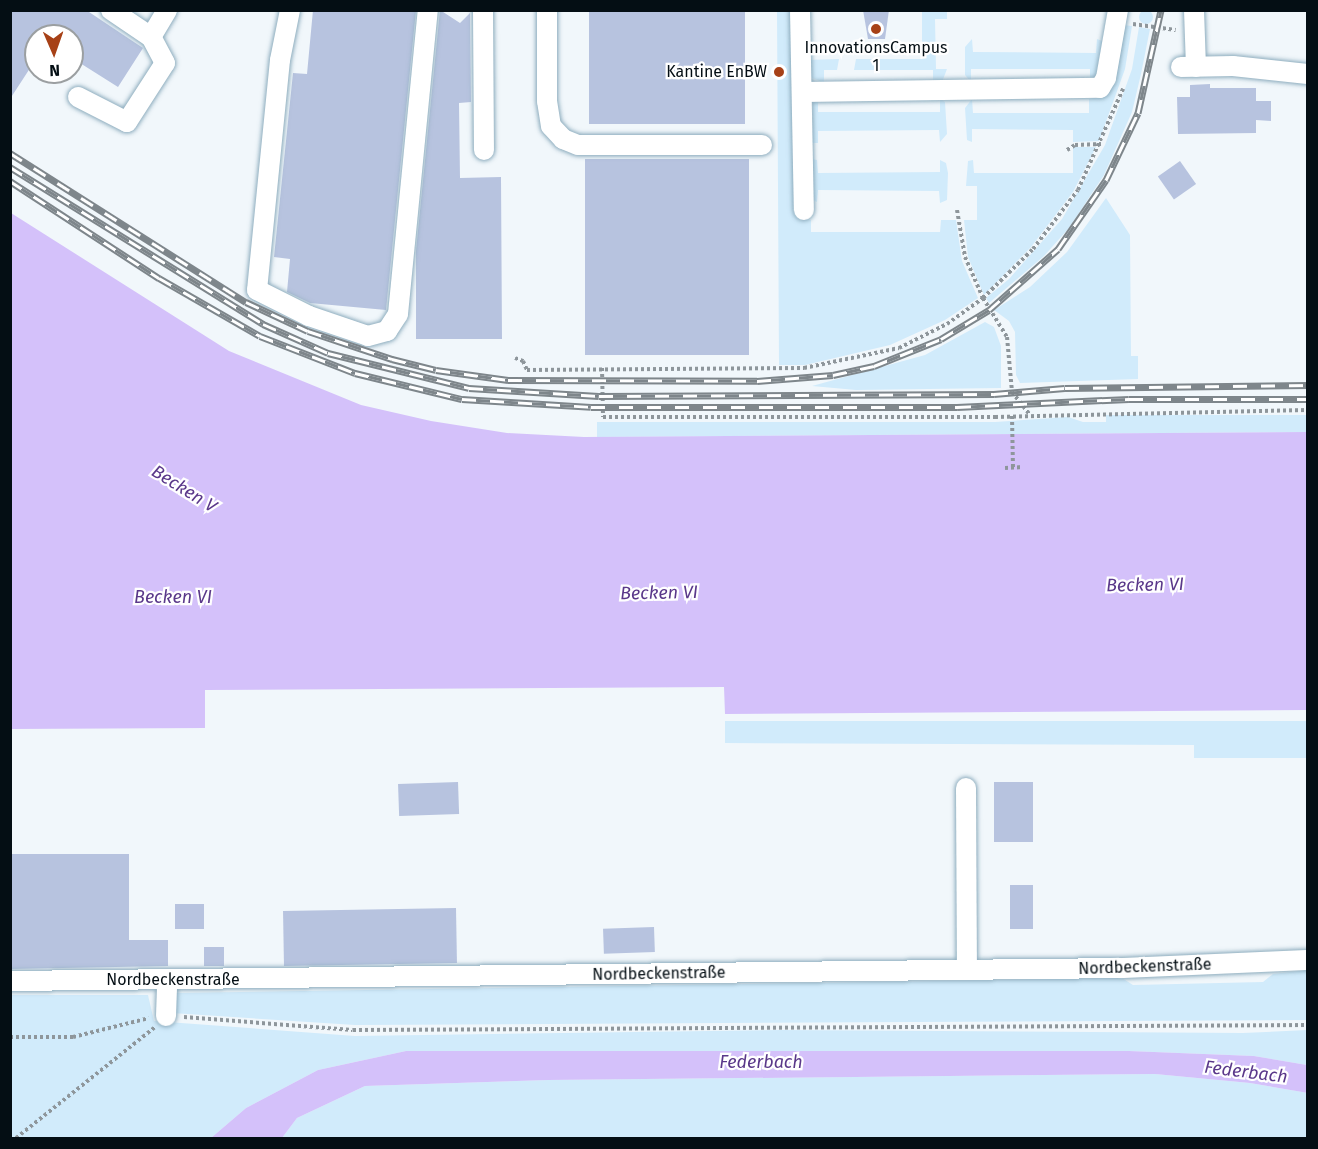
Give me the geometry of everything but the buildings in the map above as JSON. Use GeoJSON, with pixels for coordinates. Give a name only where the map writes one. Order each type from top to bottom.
{"type":"FeatureCollection","features":[{"type":"Feature","properties":{"kind":"street"},"geometry":{"type":"LineString","coordinates":[[78,97],[128,122],[165,63],[151,37],[111,10]]}},
{"type":"Feature","properties":{"kind":"street"},"geometry":{"type":"LineString","coordinates":[[151,37],[167,10]]}},
{"type":"Feature","properties":{"kind":"street"},"geometry":{"type":"LineString","coordinates":[[290,10],[280,60],[257,290],[309,316],[368,336],[387,332],[398,314],[428,10]]}},
{"type":"Feature","properties":{"kind":"street"},"geometry":{"type":"LineString","coordinates":[[483,10],[484,150]]}},
{"type":"Feature","properties":{"kind":"street"},"geometry":{"type":"LineString","coordinates":[[547,10],[547,101],[551,126],[563,139],[578,145],[762,145]]}},
{"type":"Feature","properties":{"kind":"street"},"geometry":{"type":"LineString","coordinates":[[800,10],[804,210]]}},
{"type":"Feature","properties":{"kind":"street"},"geometry":{"type":"LineString","coordinates":[[1194,10],[1189,67],[1308,74]]}},
{"type":"Feature","properties":{"kind":"street"},"geometry":{"type":"LineString","coordinates":[[803,92],[1100,88],[1106,78],[1127,19]]}},
{"type":"Feature","properties":{"kind":"street"},"geometry":{"type":"LineString","coordinates":[[966,788],[967,970]]}},
{"type":"Feature","properties":{"kind":"street","name":"Nordbeckenstraße"},"geometry":{"type":"LineString","coordinates":[[10,981],[967,970],[1308,960]]}},
{"type":"Feature","properties":{"kind":"street"},"geometry":{"type":"LineString","coordinates":[[166,1016],[167,980]]}},
{"type":"Feature","properties":{"kind":"path"},"geometry":{"type":"LineString","coordinates":[[1127,19],[1181,31]]}},
{"type":"Feature","properties":{"kind":"path"},"geometry":{"type":"LineString","coordinates":[[1127,19],[1134,36]]}},
{"type":"Feature","properties":{"kind":"path"},"geometry":{"type":"LineString","coordinates":[[515,357],[523,361],[527,370],[796,369],[834,364],[899,348],[947,324],[982,298],[1011,274],[1057,220],[1101,144],[1125,81]]}},
{"type":"Feature","properties":{"kind":"path"},"geometry":{"type":"LineString","coordinates":[[1067,150],[1075,145],[1101,144]]}},
{"type":"Feature","properties":{"kind":"path"},"geometry":{"type":"LineString","coordinates":[[957,210],[965,257],[982,298],[1006,337],[1012,392],[1031,415]]}},
{"type":"Feature","properties":{"kind":"path"},"geometry":{"type":"LineString","coordinates":[[603,368],[603,417],[1012,416],[1308,410]]}},
{"type":"Feature","properties":{"kind":"path"},"geometry":{"type":"LineString","coordinates":[[1012,416],[1013,467]]}},
{"type":"Feature","properties":{"kind":"path"},"geometry":{"type":"LineString","coordinates":[[1005,468],[1022,467]]}},
{"type":"Feature","properties":{"kind":"path"},"geometry":{"type":"LineString","coordinates":[[10,1037],[73,1037],[166,1016],[353,1030],[1308,1025]]}},
{"type":"Feature","properties":{"kind":"path"},"geometry":{"type":"LineString","coordinates":[[16,1138],[166,1016]]}},
{"type":"Feature","properties":{"kind":"shaded area"},"geometry":{"type":"Polygon","coordinates":[[[1143,10],[1149,10],[1153,17],[1149,24],[1143,24],[1139,20],[1139,14],[1143,10]]]}},
{"type":"Feature","properties":{"kind":"shaded area"},"geometry":{"type":"Polygon","coordinates":[[[777,11],[796,11],[798,216],[811,220],[811,232],[940,232],[941,220],[956,220],[962,261],[978,298],[945,320],[890,345],[805,365],[779,365],[777,11]]]}},
{"type":"Feature","properties":{"kind":"shaded area"},"geometry":{"type":"Polygon","coordinates":[[[922,11],[947,11],[947,19],[935,19],[936,69],[947,69],[942,82],[933,82],[933,70],[854,70],[856,59],[922,59],[922,11]]]}},
{"type":"Feature","properties":{"kind":"shaded area"},"geometry":{"type":"Polygon","coordinates":[[[1123,25],[1132,26],[1125,69],[1099,141],[1073,142],[1073,130],[972,129],[972,142],[967,140],[965,108],[972,99],[973,113],[1089,113],[1089,99],[1105,95],[1114,85],[1123,25]]]}},
{"type":"Feature","properties":{"kind":"shaded area"},"geometry":{"type":"Polygon","coordinates":[[[1139,27],[1150,29],[1141,74],[1132,112],[1104,175],[1069,228],[1044,256],[989,303],[986,298],[1009,279],[1062,219],[1105,145],[1132,69],[1139,27]]]}},
{"type":"Feature","properties":{"kind":"shaded area"},"geometry":{"type":"Polygon","coordinates":[[[972,39],[973,52],[1096,53],[1097,39],[1102,41],[1103,59],[1095,81],[1090,81],[1090,69],[971,69],[971,82],[965,75],[965,47],[972,39]]]}},
{"type":"Feature","properties":{"kind":"shaded area"},"geometry":{"type":"Polygon","coordinates":[[[839,59],[837,70],[824,70],[824,83],[808,76],[806,60],[839,59]]]}},
{"type":"Feature","properties":{"kind":"shaded area"},"geometry":{"type":"Polygon","coordinates":[[[940,99],[945,102],[947,134],[940,142],[939,130],[818,131],[818,143],[812,143],[813,102],[818,100],[818,112],[940,112],[940,99]]]}},
{"type":"Feature","properties":{"kind":"shaded area"},"geometry":{"type":"Polygon","coordinates":[[[1073,147],[1096,147],[1073,192],[1031,247],[984,295],[968,257],[964,220],[977,220],[977,186],[966,186],[968,161],[973,160],[974,173],[1073,173],[1073,147]]]}},
{"type":"Feature","properties":{"kind":"shaded area"},"geometry":{"type":"Polygon","coordinates":[[[812,159],[817,160],[818,173],[940,172],[940,160],[946,163],[948,173],[947,200],[940,203],[939,191],[818,190],[817,202],[811,199],[812,159]]]}},
{"type":"Feature","properties":{"kind":"shaded area"},"geometry":{"type":"Polygon","coordinates":[[[1106,198],[1130,235],[1131,356],[1138,356],[1138,379],[1020,383],[1016,375],[1015,332],[1009,321],[994,310],[1030,287],[1067,252],[1106,198]]]}},
{"type":"Feature","properties":{"kind":"shaded area"},"geometry":{"type":"Polygon","coordinates":[[[985,322],[994,327],[1001,346],[1001,388],[856,390],[812,386],[925,355],[985,322]]]}},
{"type":"Feature","properties":{"kind":"shaded area"},"geometry":{"type":"Polygon","coordinates":[[[1106,415],[1308,415],[1307,432],[597,437],[597,422],[995,422],[1068,417],[1083,422],[1106,422],[1106,415]]]}},
{"type":"Feature","properties":{"kind":"shaded area"},"geometry":{"type":"Polygon","coordinates":[[[725,721],[1307,721],[1307,758],[1194,758],[1194,745],[725,743],[725,721]]]}},
{"type":"Feature","properties":{"kind":"shaded area"},"geometry":{"type":"Polygon","coordinates":[[[1308,970],[1307,1020],[355,1025],[172,1013],[175,993],[1122,978],[1133,985],[1263,982],[1273,974],[1308,970]]]}},
{"type":"Feature","properties":{"kind":"shaded area"},"geometry":{"type":"Polygon","coordinates":[[[10,995],[148,995],[154,1021],[355,1036],[781,1030],[1243,1033],[1307,1030],[1307,1065],[1254,1056],[1129,1051],[406,1051],[318,1070],[246,1108],[211,1138],[11,1138],[10,995]]]}},
{"type":"Feature","properties":{"kind":"shaded area"},"geometry":{"type":"Polygon","coordinates":[[[1155,1074],[1250,1083],[1308,1093],[1307,1138],[282,1138],[297,1118],[365,1086],[548,1080],[1155,1074]]]}},
{"type":"Feature","properties":{"kind":"water"},"geometry":{"type":"Polygon","coordinates":[[[11,213],[229,351],[361,405],[431,421],[507,433],[584,437],[1307,432],[1307,710],[725,714],[724,687],[205,690],[205,728],[11,729],[11,213]]]}},
{"type":"Feature","properties":{"kind":"water","name":"Federbach"},"geometry":{"type":"Polygon","coordinates":[[[406,1051],[1129,1051],[1254,1056],[1307,1065],[1308,1093],[1250,1083],[1155,1074],[548,1080],[365,1086],[297,1118],[282,1138],[211,1138],[246,1108],[318,1070],[406,1051]]]}},
{"type":"Feature","properties":{"kind":"railway"},"geometry":{"type":"LineString","coordinates":[[10,153],[246,302],[308,331],[392,359],[436,370],[508,380],[757,381],[833,375],[874,366],[941,339],[989,310],[1058,249],[1106,180],[1138,113],[1161,10]]}},
{"type":"Feature","properties":{"kind":"railway"},"geometry":{"type":"LineString","coordinates":[[10,167],[263,324],[328,353],[469,388],[599,396],[994,394],[1065,388],[1308,385]]}},
{"type":"Feature","properties":{"kind":"railway"},"geometry":{"type":"LineString","coordinates":[[10,181],[159,278],[260,336],[355,373],[462,399],[591,407],[957,407],[1129,399],[1308,399]]}},
{"type":"Feature","properties":{"kind":"place","name":"InnovationsCampus 1"},"geometry":{"type":"Point","coordinates":[876,29]}},
{"type":"Feature","properties":{"kind":"place","name":"Kantine EnBW"},"geometry":{"type":"Point","coordinates":[779,72]}},
{"type":"Feature","properties":{"kind":"water label","name":"Becken V"},"geometry":{"type":"Point","coordinates":[184,489]}},
{"type":"Feature","properties":{"kind":"water label","name":"Becken VI"},"geometry":{"type":"Point","coordinates":[1145,585]}},
{"type":"Feature","properties":{"kind":"water label","name":"Becken VI"},"geometry":{"type":"Point","coordinates":[659,593]}},
{"type":"Feature","properties":{"kind":"water label","name":"Becken VI"},"geometry":{"type":"Point","coordinates":[173,597]}}]}
